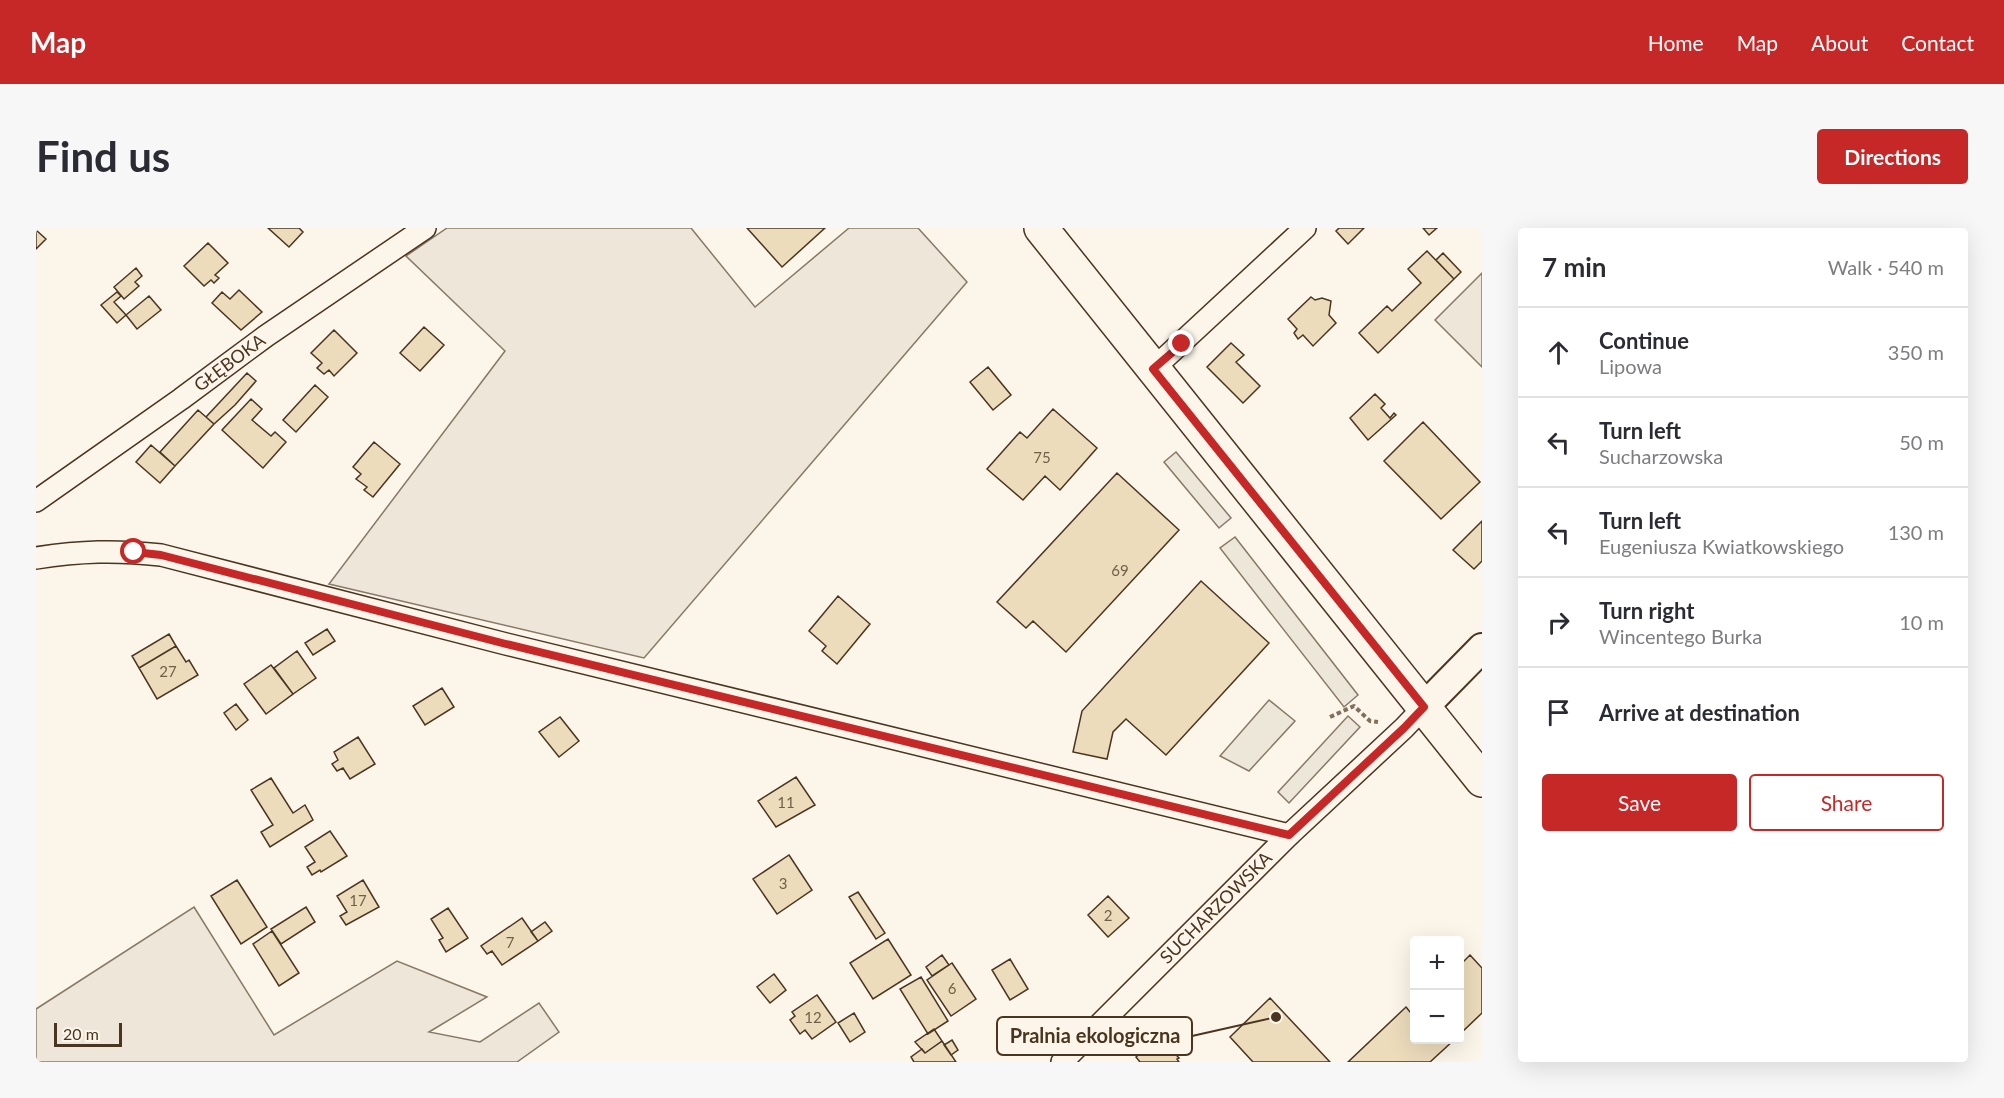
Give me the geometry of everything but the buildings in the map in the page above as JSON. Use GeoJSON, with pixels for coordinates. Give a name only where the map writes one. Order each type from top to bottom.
{"type":"FeatureCollection","features":[{"type":"Feature","properties":{"kind":"main road"},"geometry":{"type":"LineString","coordinates":[[1041,228],[1482,780]]}},
{"type":"Feature","properties":{"kind":"street","name":"GŁĘBOKA"},"geometry":{"type":"LineString","coordinates":[[36,501],[266,336],[425,228]]}},
{"type":"Feature","properties":{"kind":"street"},"geometry":{"type":"LineString","coordinates":[[1153,369],[1305,228]]}},
{"type":"Feature","properties":{"kind":"street"},"geometry":{"type":"LineString","coordinates":[[36,558],[105,550],[161,555],[517,647],[1289,835]]}},
{"type":"Feature","properties":{"kind":"street"},"geometry":{"type":"LineString","coordinates":[[1424,707],[1482,648]]}},
{"type":"Feature","properties":{"kind":"street","name":"SUCHARZOWSKA"},"geometry":{"type":"LineString","coordinates":[[1062,1062],[1289,835],[1424,707]]}},
{"type":"Feature","properties":{"kind":"path"},"geometry":{"type":"LineString","coordinates":[[1330,717],[1354,706],[1370,722],[1385,723]]}},
{"type":"Feature","properties":{"kind":"shaded area"},"geometry":{"type":"Polygon","coordinates":[[[447,228],[691,228],[755,307],[849,228],[918,228],[967,282],[644,658],[329,584],[505,351],[406,256],[447,228]]]}},
{"type":"Feature","properties":{"kind":"shaded area"},"geometry":{"type":"Polygon","coordinates":[[[1482,273],[1482,367],[1435,320],[1482,273]]]}},
{"type":"Feature","properties":{"kind":"shaded area"},"geometry":{"type":"Polygon","coordinates":[[[1176,452],[1231,518],[1219,528],[1164,462],[1176,452]]]}},
{"type":"Feature","properties":{"kind":"shaded area"},"geometry":{"type":"Polygon","coordinates":[[[1235,537],[1358,695],[1344,707],[1220,548],[1235,537]]]}},
{"type":"Feature","properties":{"kind":"shaded area"},"geometry":{"type":"Polygon","coordinates":[[[1269,700],[1295,721],[1249,771],[1220,756],[1269,700]]]}},
{"type":"Feature","properties":{"kind":"shaded area"},"geometry":{"type":"Polygon","coordinates":[[[1348,716],[1360,727],[1289,803],[1278,792],[1348,716]]]}},
{"type":"Feature","properties":{"kind":"shaded area"},"geometry":{"type":"Polygon","coordinates":[[[194,907],[274,1035],[397,961],[487,997],[429,1032],[480,1042],[539,1003],[559,1032],[517,1062],[36,1062],[36,1009],[194,907]]]}},
{"type":"Feature","properties":{"kind":"place","name":"Pralnia ekologiczna"},"geometry":{"type":"Point","coordinates":[1276,1017]}},
{"type":"Feature","properties":{"kind":"route"},"geometry":{"type":"LineString","coordinates":[[134,552],[161,555],[506,644],[1289,835],[1424,707],[1153,369],[1182,344]]}}]}
